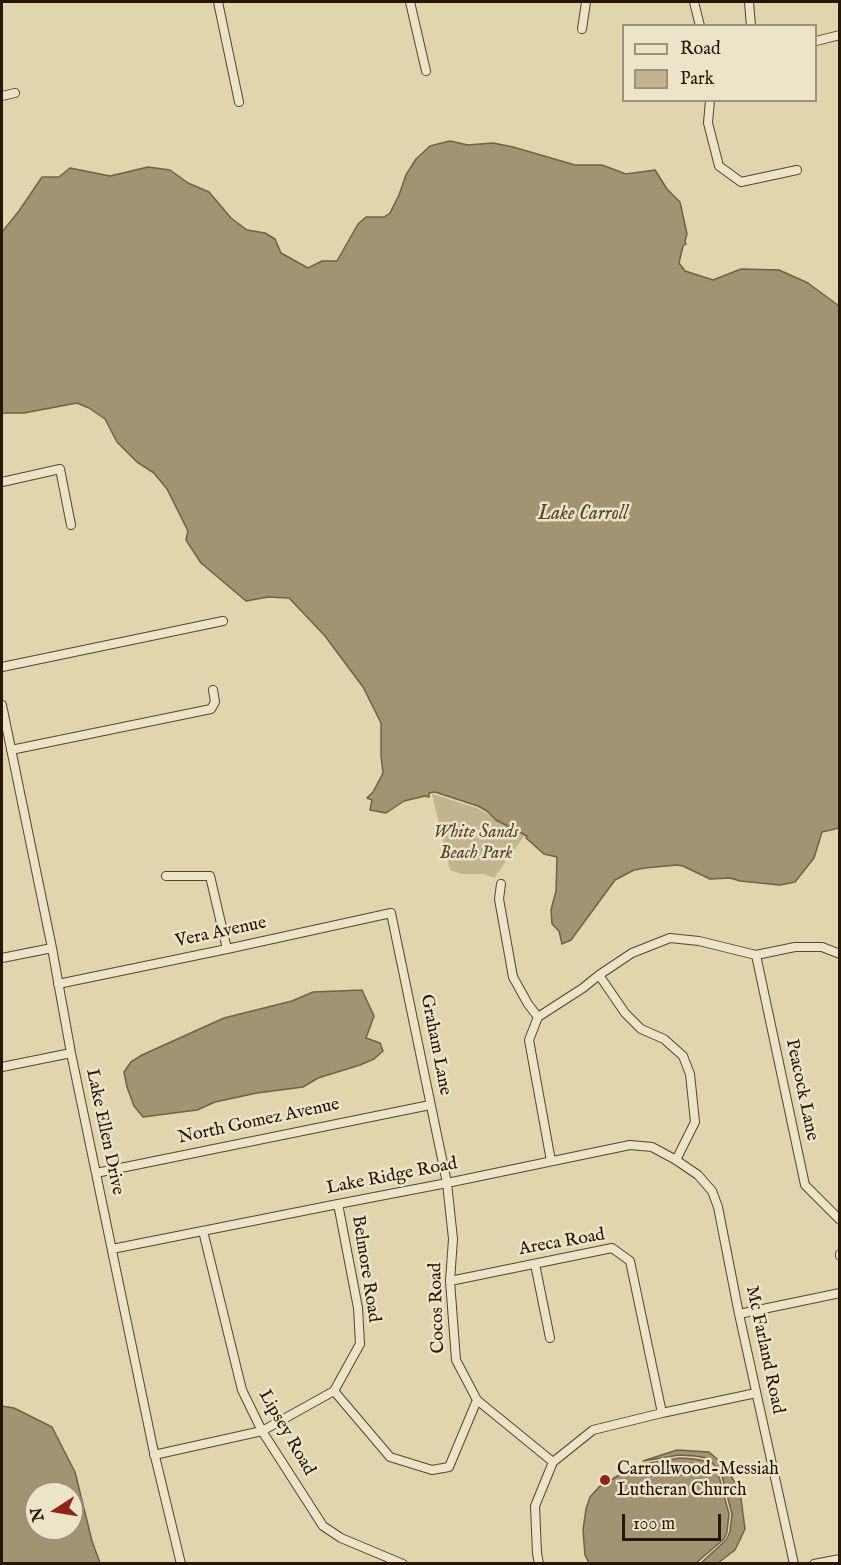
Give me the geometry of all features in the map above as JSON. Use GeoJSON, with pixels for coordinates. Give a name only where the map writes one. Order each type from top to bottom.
{"type":"FeatureCollection","features":[{"type":"Feature","properties":{"kind":"street"},"geometry":{"type":"LineString","coordinates":[[218,2],[239,102]]}},
{"type":"Feature","properties":{"kind":"street"},"geometry":{"type":"LineString","coordinates":[[410,2],[426,71]]}},
{"type":"Feature","properties":{"kind":"street"},"geometry":{"type":"LineString","coordinates":[[582,29],[586,2]]}},
{"type":"Feature","properties":{"kind":"street"},"geometry":{"type":"LineString","coordinates":[[694,2],[700,24]]}},
{"type":"Feature","properties":{"kind":"street"},"geometry":{"type":"LineString","coordinates":[[749,2],[751,24]]}},
{"type":"Feature","properties":{"kind":"street"},"geometry":{"type":"LineString","coordinates":[[817,41],[840,35]]}},
{"type":"Feature","properties":{"kind":"street"},"geometry":{"type":"LineString","coordinates":[[2,96],[15,93]]}},
{"type":"Feature","properties":{"kind":"street"},"geometry":{"type":"LineString","coordinates":[[710,102],[708,123],[719,166],[741,182],[798,170]]}},
{"type":"Feature","properties":{"kind":"street"},"geometry":{"type":"LineString","coordinates":[[2,482],[60,469],[71,525]]}},
{"type":"Feature","properties":{"kind":"street"},"geometry":{"type":"LineString","coordinates":[[2,667],[223,621]]}},
{"type":"Feature","properties":{"kind":"street"},"geometry":{"type":"LineString","coordinates":[[11,750],[211,709],[215,702],[213,690]]}},
{"type":"Feature","properties":{"kind":"street","name":"Lake Ellen Drive"},"geometry":{"type":"LineString","coordinates":[[2,705],[154,1455],[181,1563]]}},
{"type":"Feature","properties":{"kind":"street"},"geometry":{"type":"LineString","coordinates":[[166,876],[210,876],[227,949]]}},
{"type":"Feature","properties":{"kind":"street"},"geometry":{"type":"LineString","coordinates":[[501,884],[499,898],[513,977],[537,1017]]}},
{"type":"Feature","properties":{"kind":"street","name":"Vera Avenue"},"geometry":{"type":"LineString","coordinates":[[58,984],[391,913]]}},
{"type":"Feature","properties":{"kind":"street","name":"Graham Lane"},"geometry":{"type":"LineString","coordinates":[[391,913],[447,1184]]}},
{"type":"Feature","properties":{"kind":"street"},"geometry":{"type":"LineString","coordinates":[[551,1161],[529,1040],[537,1017],[633,953],[670,938],[699,940],[756,955],[795,947],[822,947],[840,954]]}},
{"type":"Feature","properties":{"kind":"street"},"geometry":{"type":"LineString","coordinates":[[2,958],[52,948]]}},
{"type":"Feature","properties":{"kind":"street","name":"Peacock Lane"},"geometry":{"type":"LineString","coordinates":[[756,955],[805,1185],[840,1220]]}},
{"type":"Feature","properties":{"kind":"street"},"geometry":{"type":"LineString","coordinates":[[599,975],[625,1013],[641,1029],[664,1039],[683,1056],[687,1065],[695,1122],[676,1160]]}},
{"type":"Feature","properties":{"kind":"street"},"geometry":{"type":"LineString","coordinates":[[2,1067],[71,1053]]}},
{"type":"Feature","properties":{"kind":"street","name":"North Gomez Avenue"},"geometry":{"type":"LineString","coordinates":[[96,1173],[430,1104]]}},
{"type":"Feature","properties":{"kind":"street","name":"Lake Ridge Road"},"geometry":{"type":"LineString","coordinates":[[112,1249],[630,1146],[652,1147],[676,1160]]}},
{"type":"Feature","properties":{"kind":"street","name":"Mc Farland Road"},"geometry":{"type":"LineString","coordinates":[[676,1160],[698,1175],[712,1191],[718,1208],[794,1563]]}},
{"type":"Feature","properties":{"kind":"street","name":"Cocos Road"},"geometry":{"type":"LineString","coordinates":[[447,1184],[453,1239],[450,1281],[456,1360],[477,1400],[553,1462]]}},
{"type":"Feature","properties":{"kind":"street","name":"Belmore Road"},"geometry":{"type":"LineString","coordinates":[[334,1391],[360,1344],[358,1308],[338,1204]]}},
{"type":"Feature","properties":{"kind":"street","name":"Lipsey Road"},"geometry":{"type":"LineString","coordinates":[[203,1231],[242,1390],[262,1431],[323,1526],[341,1538],[403,1563]]}},
{"type":"Feature","properties":{"kind":"street","name":"Areca Road"},"geometry":{"type":"LineString","coordinates":[[450,1281],[612,1248],[630,1261],[662,1413]]}},
{"type":"Feature","properties":{"kind":"street"},"geometry":{"type":"LineString","coordinates":[[534,1264],[550,1338]]}},
{"type":"Feature","properties":{"kind":"street"},"geometry":{"type":"LineString","coordinates":[[739,1314],[840,1293]]}},
{"type":"Feature","properties":{"kind":"street"},"geometry":{"type":"LineString","coordinates":[[154,1455],[262,1431],[334,1391],[390,1457],[432,1470],[449,1467],[477,1400]]}},
{"type":"Feature","properties":{"kind":"street"},"geometry":{"type":"LineString","coordinates":[[539,1563],[535,1506],[553,1462],[594,1430],[756,1393]]}},
{"type":"Feature","properties":{"kind":"street"},"geometry":{"type":"LineString","coordinates":[[814,1563],[840,1559]]}},
{"type":"Feature","properties":{"kind":"green space","name":"White Sands Beach Park"},"geometry":{"type":"Polygon","coordinates":[[[432,794],[477,808],[525,835],[494,878],[484,874],[461,874],[450,870],[432,794]]]}},
{"type":"Feature","properties":{"kind":"water","name":"Lake Carroll"},"geometry":{"type":"Polygon","coordinates":[[[450,141],[468,145],[493,143],[575,165],[602,165],[626,174],[655,170],[667,189],[680,202],[687,234],[679,263],[685,271],[713,280],[741,269],[779,270],[808,283],[839,306],[839,828],[822,832],[814,858],[795,882],[780,885],[730,878],[710,879],[676,865],[634,870],[615,880],[571,940],[562,944],[559,931],[552,924],[551,910],[556,891],[557,857],[544,854],[526,838],[527,836],[496,820],[478,806],[435,792],[429,793],[429,797],[404,801],[386,813],[370,810],[372,800],[367,798],[373,792],[383,773],[381,723],[363,687],[325,636],[289,598],[268,597],[246,601],[201,563],[186,540],[188,531],[167,489],[154,473],[137,462],[117,442],[105,419],[77,403],[24,413],[2,413],[2,232],[42,177],[59,177],[70,168],[110,176],[148,167],[170,170],[188,183],[209,192],[231,218],[247,230],[265,233],[275,239],[281,253],[308,268],[322,261],[337,261],[358,224],[366,217],[384,217],[390,213],[406,175],[416,159],[430,146],[450,141]]]}},
{"type":"Feature","properties":{"kind":"water"},"geometry":{"type":"Polygon","coordinates":[[[362,990],[374,1016],[366,1038],[380,1043],[383,1051],[374,1059],[318,1078],[303,1087],[257,1093],[215,1102],[197,1110],[143,1117],[134,1106],[124,1072],[131,1062],[142,1055],[224,1018],[292,1001],[313,992],[362,990]]]}},
{"type":"Feature","properties":{"kind":"water"},"geometry":{"type":"Polygon","coordinates":[[[2,1406],[14,1408],[52,1427],[77,1481],[24,1481],[24,1541],[84,1541],[84,1509],[100,1563],[2,1563],[2,1406]]]}},
{"type":"Feature","properties":{"kind":"water"},"geometry":{"type":"Polygon","coordinates":[[[677,1450],[709,1452],[725,1466],[740,1491],[745,1529],[735,1550],[718,1563],[701,1563],[726,1540],[730,1532],[732,1514],[721,1472],[707,1458],[695,1456],[679,1455],[643,1461],[677,1450]]]}},
{"type":"Feature","properties":{"kind":"water"},"geometry":{"type":"Polygon","coordinates":[[[680,1458],[705,1461],[718,1473],[729,1514],[724,1539],[696,1563],[589,1563],[585,1555],[583,1530],[590,1497],[599,1487],[626,1471],[643,1464],[680,1458]]]}},
{"type":"Feature","properties":{"kind":"place","name":"Carrollwood-Messiah Lutheran Church"},"geometry":{"type":"Point","coordinates":[605,1480]}}]}
